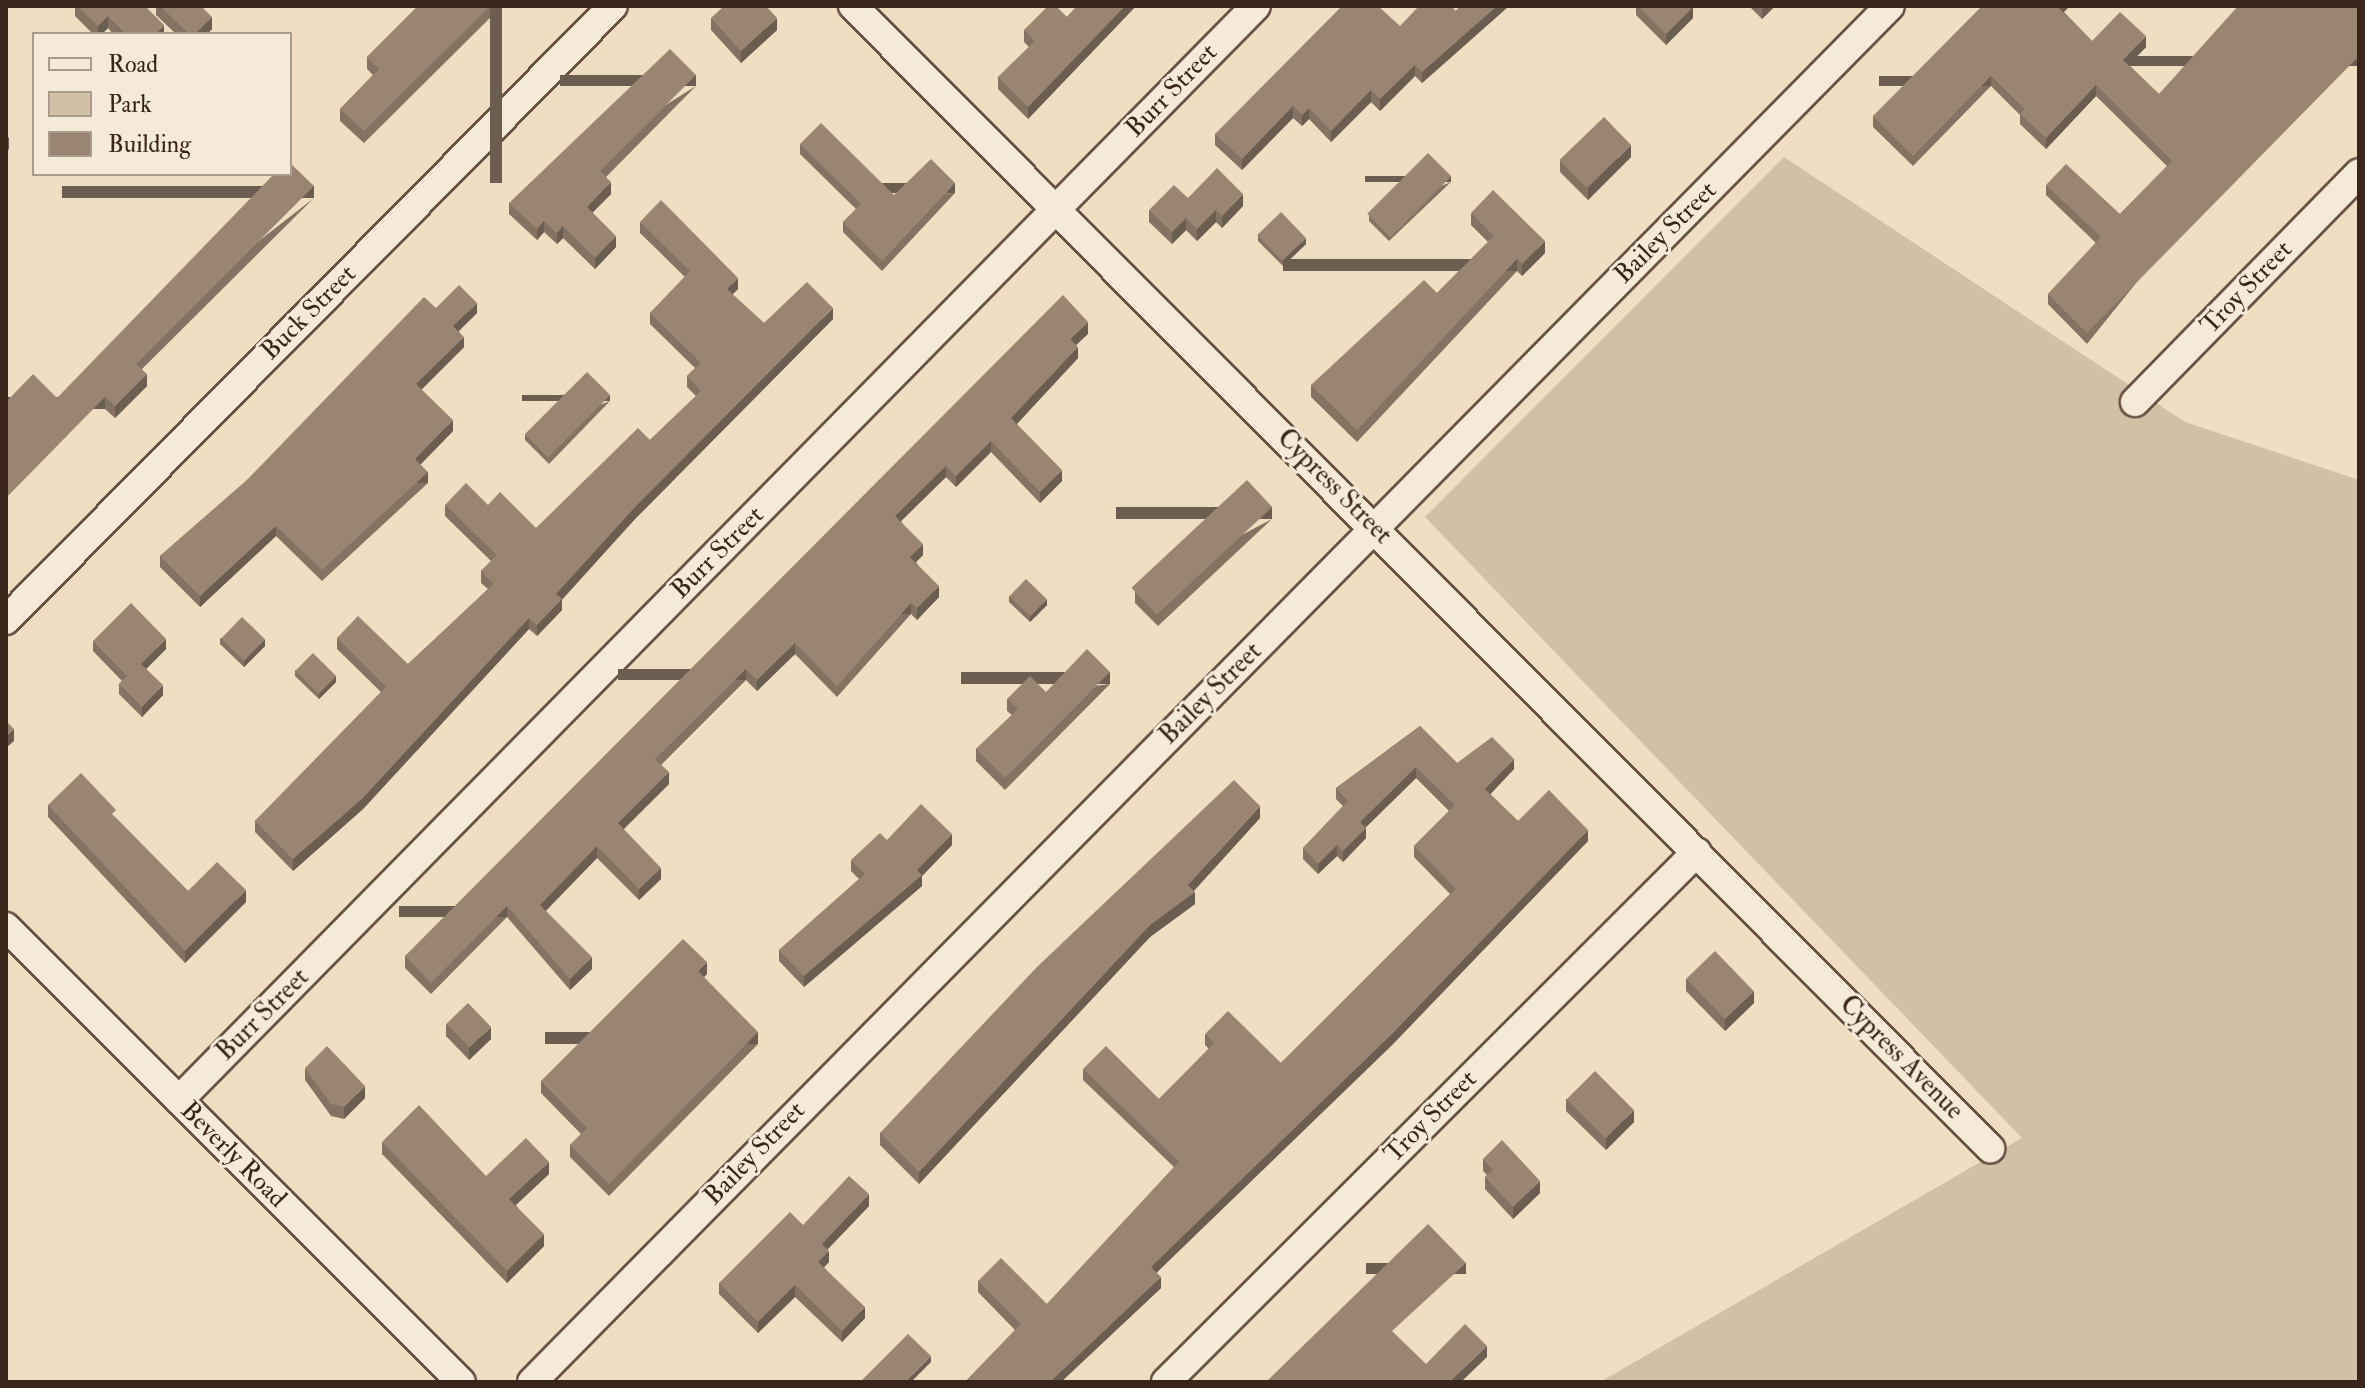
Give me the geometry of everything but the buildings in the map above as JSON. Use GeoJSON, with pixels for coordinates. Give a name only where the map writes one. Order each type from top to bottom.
{"type":"FeatureCollection","features":[{"type":"Feature","properties":{"kind":"street","name":"Buck Street"},"geometry":{"type":"LineString","coordinates":[[6,620],[613,6]]}},
{"type":"Feature","properties":{"kind":"street","name":"Cypress Street"},"geometry":{"type":"LineString","coordinates":[[853,6],[1813,969]]}},
{"type":"Feature","properties":{"kind":"street","name":"Burr Street"},"geometry":{"type":"LineString","coordinates":[[179,1100],[1256,6]]}},
{"type":"Feature","properties":{"kind":"street","name":"Bailey Street"},"geometry":{"type":"LineString","coordinates":[[532,1382],[1890,6]]}},
{"type":"Feature","properties":{"kind":"street","name":"Troy Street"},"geometry":{"type":"LineString","coordinates":[[2135,402],[2359,173]]}},
{"type":"Feature","properties":{"kind":"street","name":"Troy Street"},"geometry":{"type":"LineString","coordinates":[[1166,1382],[1697,852]]}},
{"type":"Feature","properties":{"kind":"street","name":"Beverly Road"},"geometry":{"type":"LineString","coordinates":[[6,927],[461,1382]]}},
{"type":"Feature","properties":{"kind":"street","name":"Cypress Avenue"},"geometry":{"type":"LineString","coordinates":[[1813,969],[1990,1148]]}},
{"type":"Feature","properties":{"kind":"green space"},"geometry":{"type":"Polygon","coordinates":[[[1784,157],[2185,422],[2359,480],[2359,1382],[1600,1382],[2022,1138],[1425,517],[1784,157]]]}}]}
